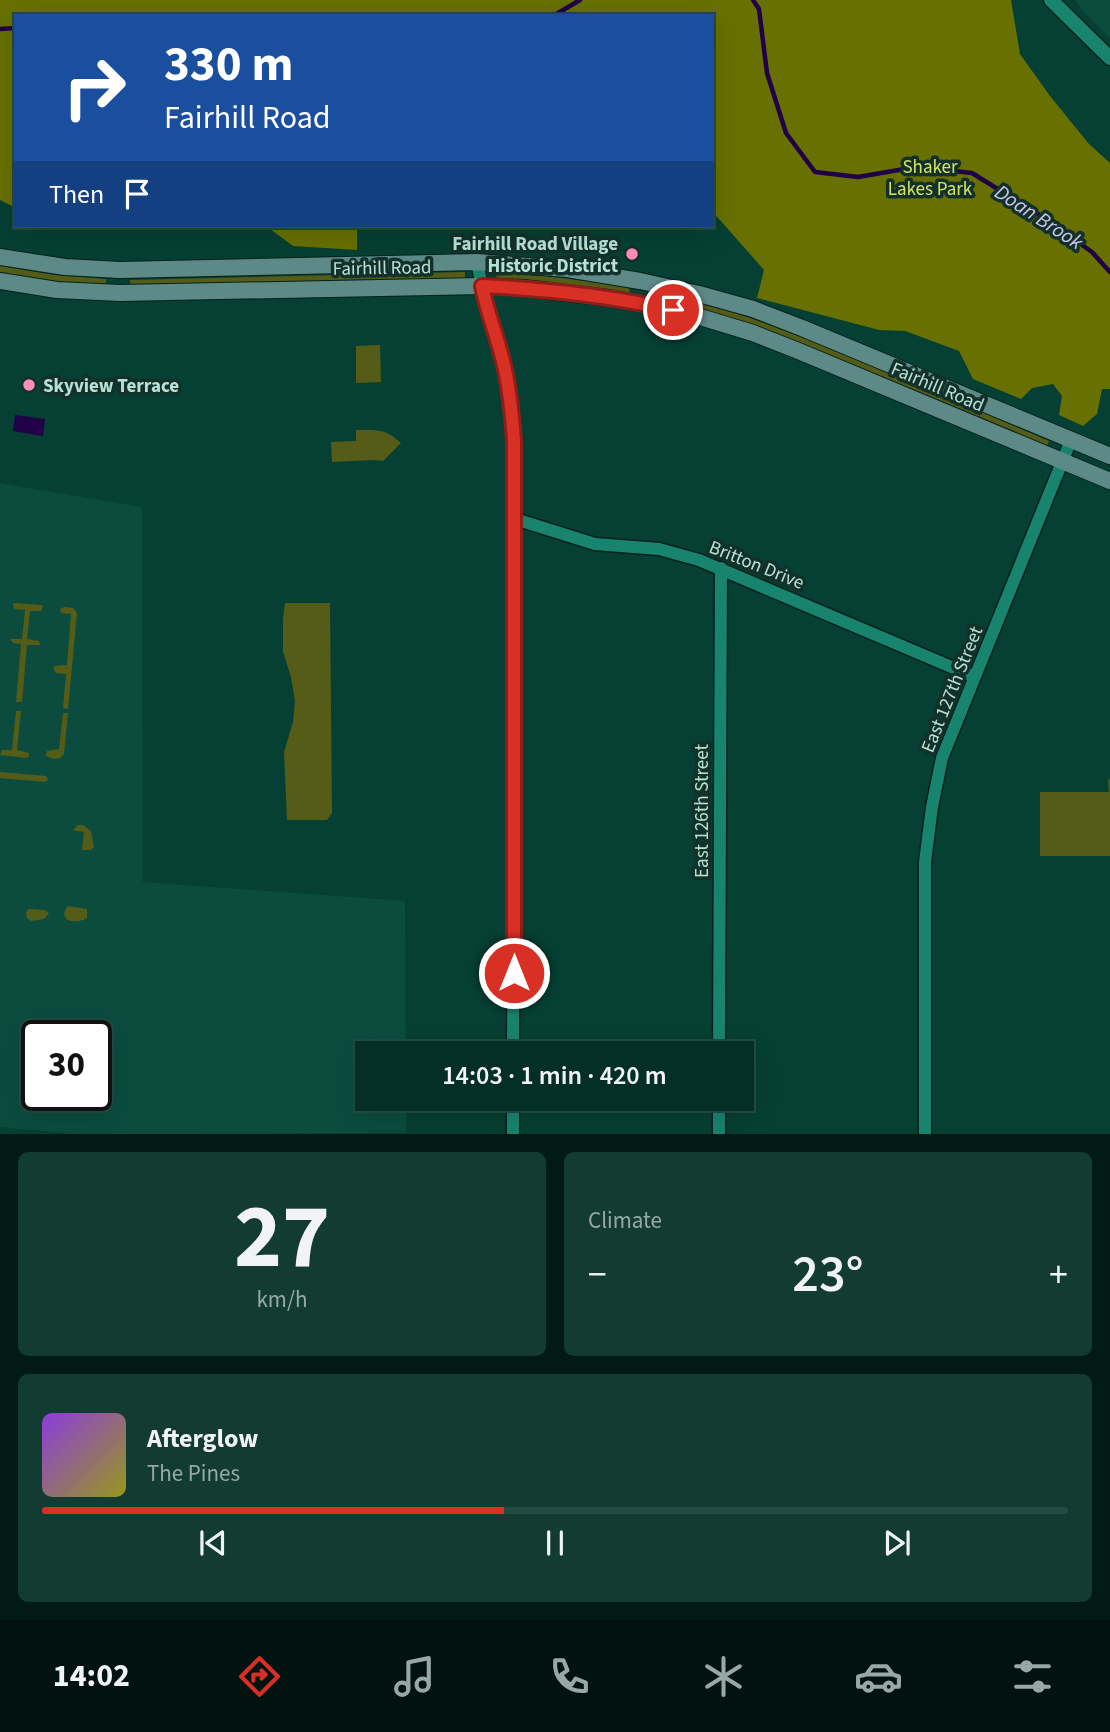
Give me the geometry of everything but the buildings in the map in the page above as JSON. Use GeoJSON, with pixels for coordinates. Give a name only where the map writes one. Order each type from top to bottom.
{"type":"FeatureCollection","features":[{"type":"Feature","properties":{"kind":"main road","name":"Fairhill Road"},"geometry":{"type":"LineString","coordinates":[[0,257],[65,267],[120,270],[477,262],[567,269],[640,281],[753,309],[1110,456]]}},
{"type":"Feature","properties":{"kind":"main road"},"geometry":{"type":"LineString","coordinates":[[120,270],[120,293]]}},
{"type":"Feature","properties":{"kind":"main road","name":"Fairhill Road"},"geometry":{"type":"LineString","coordinates":[[0,281],[57,290],[120,293],[482,286],[569,292],[638,302],[753,333],[1110,481]]}},
{"type":"Feature","properties":{"kind":"main road"},"geometry":{"type":"LineString","coordinates":[[638,302],[640,281]]}},
{"type":"Feature","properties":{"kind":"street"},"geometry":{"type":"LineString","coordinates":[[1058,3],[1110,58]]}},
{"type":"Feature","properties":{"kind":"street"},"geometry":{"type":"LineString","coordinates":[[477,262],[510,397],[514,442],[513,1041]]}},
{"type":"Feature","properties":{"kind":"street","name":"East 127th Street"},"geometry":{"type":"LineString","coordinates":[[925,1133],[925,862],[942,758],[1072,440]]}},
{"type":"Feature","properties":{"kind":"street","name":"Britton Drive"},"geometry":{"type":"LineString","coordinates":[[515,519],[595,544],[678,553],[721,568],[975,677]]}},
{"type":"Feature","properties":{"kind":"street","name":"East 126th Street"},"geometry":{"type":"LineString","coordinates":[[719,1041],[721,568]]}},
{"type":"Feature","properties":{"kind":"street"},"geometry":{"type":"LineString","coordinates":[[513,1111],[513,1133]]}},
{"type":"Feature","properties":{"kind":"street"},"geometry":{"type":"LineString","coordinates":[[719,1111],[719,1133]]}},
{"type":"Feature","properties":{"kind":"shaded area"},"geometry":{"type":"Polygon","coordinates":[[[1075,0],[1110,0],[1110,39],[1084,12],[1075,0]]]}},
{"type":"Feature","properties":{"kind":"shaded area"},"geometry":{"type":"Polygon","coordinates":[[[15,415],[45,419],[43,436],[13,431],[15,415]]]}},
{"type":"Feature","properties":{"kind":"shaded area"},"geometry":{"type":"Polygon","coordinates":[[[0,483],[142,507],[143,882],[405,901],[406,1041],[355,1041],[355,1111],[406,1111],[406,1133],[74,1134],[0,1127],[0,483]]]}},
{"type":"Feature","properties":{"kind":"green space","name":"Shaker Lakes Park"},"geometry":{"type":"Polygon","coordinates":[[[0,0],[1011,0],[1020,54],[1089,144],[1110,163],[1110,389],[1102,389],[1097,414],[1083,426],[1059,415],[1062,396],[1053,384],[1032,388],[1021,399],[973,379],[959,351],[905,331],[879,330],[757,298],[764,270],[714,213],[714,14],[14,14],[14,207],[0,200],[0,0]]]}},
{"type":"Feature","properties":{"kind":"green space"},"geometry":{"type":"Polygon","coordinates":[[[269,228],[357,228],[357,250],[293,246],[269,228]]]}},
{"type":"Feature","properties":{"kind":"green space"},"geometry":{"type":"Polygon","coordinates":[[[0,266],[54,275],[106,279],[106,286],[54,283],[0,273],[0,266]]]}},
{"type":"Feature","properties":{"kind":"green space"},"geometry":{"type":"Polygon","coordinates":[[[465,272],[465,279],[131,287],[130,280],[465,272]]]}},
{"type":"Feature","properties":{"kind":"green space"},"geometry":{"type":"Polygon","coordinates":[[[497,274],[628,287],[630,292],[498,280],[497,274]]]}},
{"type":"Feature","properties":{"kind":"green space"},"geometry":{"type":"Polygon","coordinates":[[[649,290],[713,306],[806,338],[1049,441],[1047,446],[746,322],[648,296],[649,290]]]}},
{"type":"Feature","properties":{"kind":"green space"},"geometry":{"type":"Polygon","coordinates":[[[380,345],[381,382],[356,383],[356,346],[380,345]]]}},
{"type":"Feature","properties":{"kind":"green space"},"geometry":{"type":"Polygon","coordinates":[[[356,430],[380,431],[401,443],[383,461],[332,462],[331,442],[356,441],[356,430]]]}},
{"type":"Feature","properties":{"kind":"green space"},"geometry":{"type":"Polygon","coordinates":[[[13,603],[43,607],[41,611],[30,611],[27,639],[39,641],[40,645],[27,645],[22,702],[16,702],[21,644],[13,643],[10,639],[22,639],[25,610],[14,609],[13,603]]]}},
{"type":"Feature","properties":{"kind":"green space"},"geometry":{"type":"Polygon","coordinates":[[[285,603],[330,603],[332,813],[327,820],[287,820],[284,752],[293,722],[295,701],[283,652],[285,603]]]}},
{"type":"Feature","properties":{"kind":"green space"},"geometry":{"type":"Polygon","coordinates":[[[73,608],[77,613],[68,709],[63,708],[66,674],[56,673],[54,670],[54,666],[67,665],[71,614],[61,613],[60,609],[73,608]]]}},
{"type":"Feature","properties":{"kind":"green space"},"geometry":{"type":"Polygon","coordinates":[[[16,711],[21,711],[17,750],[29,753],[27,758],[0,755],[2,750],[12,750],[16,711]]]}},
{"type":"Feature","properties":{"kind":"green space"},"geometry":{"type":"Polygon","coordinates":[[[63,713],[68,713],[64,754],[54,759],[46,756],[47,751],[59,749],[63,713]]]}},
{"type":"Feature","properties":{"kind":"green space"},"geometry":{"type":"Polygon","coordinates":[[[0,772],[46,776],[48,780],[45,782],[0,778],[0,772]]]}},
{"type":"Feature","properties":{"kind":"green space"},"geometry":{"type":"Polygon","coordinates":[[[1110,779],[1110,856],[1040,856],[1040,792],[1109,792],[1110,779]]]}},
{"type":"Feature","properties":{"kind":"green space"},"geometry":{"type":"Polygon","coordinates":[[[78,825],[91,831],[94,847],[91,850],[82,850],[84,832],[73,830],[78,825]]]}},
{"type":"Feature","properties":{"kind":"green space"},"geometry":{"type":"Polygon","coordinates":[[[68,906],[87,909],[87,918],[69,920],[64,915],[68,906]]]}},
{"type":"Feature","properties":{"kind":"green space"},"geometry":{"type":"Polygon","coordinates":[[[29,909],[45,910],[49,913],[44,919],[31,921],[26,912],[29,909]]]}},
{"type":"Feature","properties":{"kind":"waterway","name":"Doan Brook"},"geometry":{"type":"LineString","coordinates":[[556,14],[580,0]]}},
{"type":"Feature","properties":{"kind":"waterway","name":"Doan Brook"},"geometry":{"type":"LineString","coordinates":[[753,0],[759,9],[767,73],[786,133],[815,172],[858,177],[916,167],[972,173],[1092,252],[1110,272]]}},
{"type":"Feature","properties":{"kind":"waterway","name":"Doan Brook"},"geometry":{"type":"LineString","coordinates":[[0,29],[14,28]]}},
{"type":"Feature","properties":{"kind":"place","name":"Fairhill Road Village Historic District"},"geometry":{"type":"Point","coordinates":[632,254]}},
{"type":"Feature","properties":{"kind":"place","name":"Skyview Terrace"},"geometry":{"type":"Point","coordinates":[29,385]}},
{"type":"Feature","properties":{"kind":"route"},"geometry":{"type":"LineString","coordinates":[[514,973],[513,419],[506,373],[482,286],[569,292],[673,310]]}}]}
